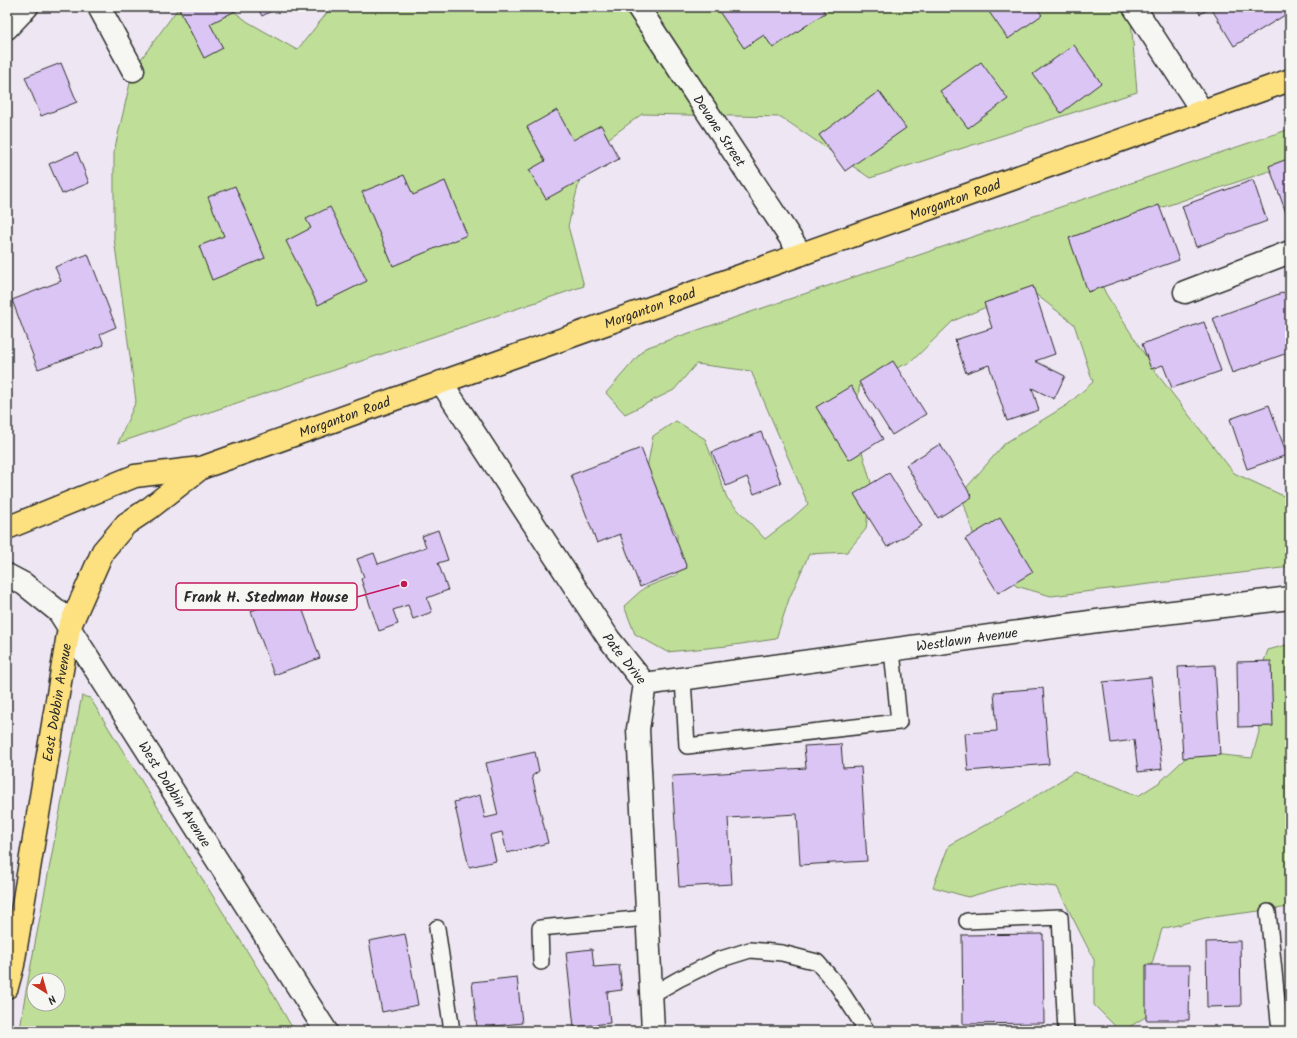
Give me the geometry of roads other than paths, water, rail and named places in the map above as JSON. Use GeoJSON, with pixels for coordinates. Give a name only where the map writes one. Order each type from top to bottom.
{"type":"FeatureCollection","features":[{"type":"Feature","properties":{"kind":"main road","name":"Morganton Road"},"geometry":{"type":"LineString","coordinates":[[7,528],[135,476],[201,468],[1290,80]]}},
{"type":"Feature","properties":{"kind":"main road","name":"East Dobbin Avenue"},"geometry":{"type":"LineString","coordinates":[[7,987],[13,965],[69,628],[103,551],[126,524],[150,508],[201,468]]}},
{"type":"Feature","properties":{"kind":"street"},"geometry":{"type":"LineString","coordinates":[[7,28],[28,7]]}},
{"type":"Feature","properties":{"kind":"street"},"geometry":{"type":"LineString","coordinates":[[99,7],[133,70]]}},
{"type":"Feature","properties":{"kind":"street","name":"Devane Street"},"geometry":{"type":"LineString","coordinates":[[638,7],[801,254]]}},
{"type":"Feature","properties":{"kind":"street"},"geometry":{"type":"LineString","coordinates":[[1134,7],[1202,111]]}},
{"type":"Feature","properties":{"kind":"street"},"geometry":{"type":"LineString","coordinates":[[1185,292],[1290,252]]}},
{"type":"Feature","properties":{"kind":"street","name":"Pate Drive"},"geometry":{"type":"LineString","coordinates":[[442,382],[609,639],[644,684],[638,729],[653,1031]]}},
{"type":"Feature","properties":{"kind":"street","name":"West Dobbin Avenue"},"geometry":{"type":"LineString","coordinates":[[7,575],[24,584],[60,612],[326,1031]]}},
{"type":"Feature","properties":{"kind":"street","name":"Westlawn Avenue"},"geometry":{"type":"LineString","coordinates":[[644,684],[1097,621],[1290,598]]}},
{"type":"Feature","properties":{"kind":"lane"},"geometry":{"type":"LineString","coordinates":[[683,679],[687,746],[899,722],[892,650]]}},
{"type":"Feature","properties":{"kind":"lane"},"geometry":{"type":"LineString","coordinates":[[1268,912],[1280,1031]]}},
{"type":"Feature","properties":{"kind":"lane"},"geometry":{"type":"LineString","coordinates":[[967,921],[1060,916],[1066,1031]]}},
{"type":"Feature","properties":{"kind":"lane"},"geometry":{"type":"LineString","coordinates":[[541,962],[540,928],[647,918]]}},
{"type":"Feature","properties":{"kind":"lane"},"geometry":{"type":"LineString","coordinates":[[437,928],[452,1031]]}},
{"type":"Feature","properties":{"kind":"lane"},"geometry":{"type":"LineString","coordinates":[[651,995],[679,979],[718,960],[750,950],[782,953],[817,962],[837,985],[867,1031]]}},
{"type":"Feature","properties":{"kind":"place","name":"Frank H. Stedman House"},"geometry":{"type":"Point","coordinates":[404,584]}}]}
